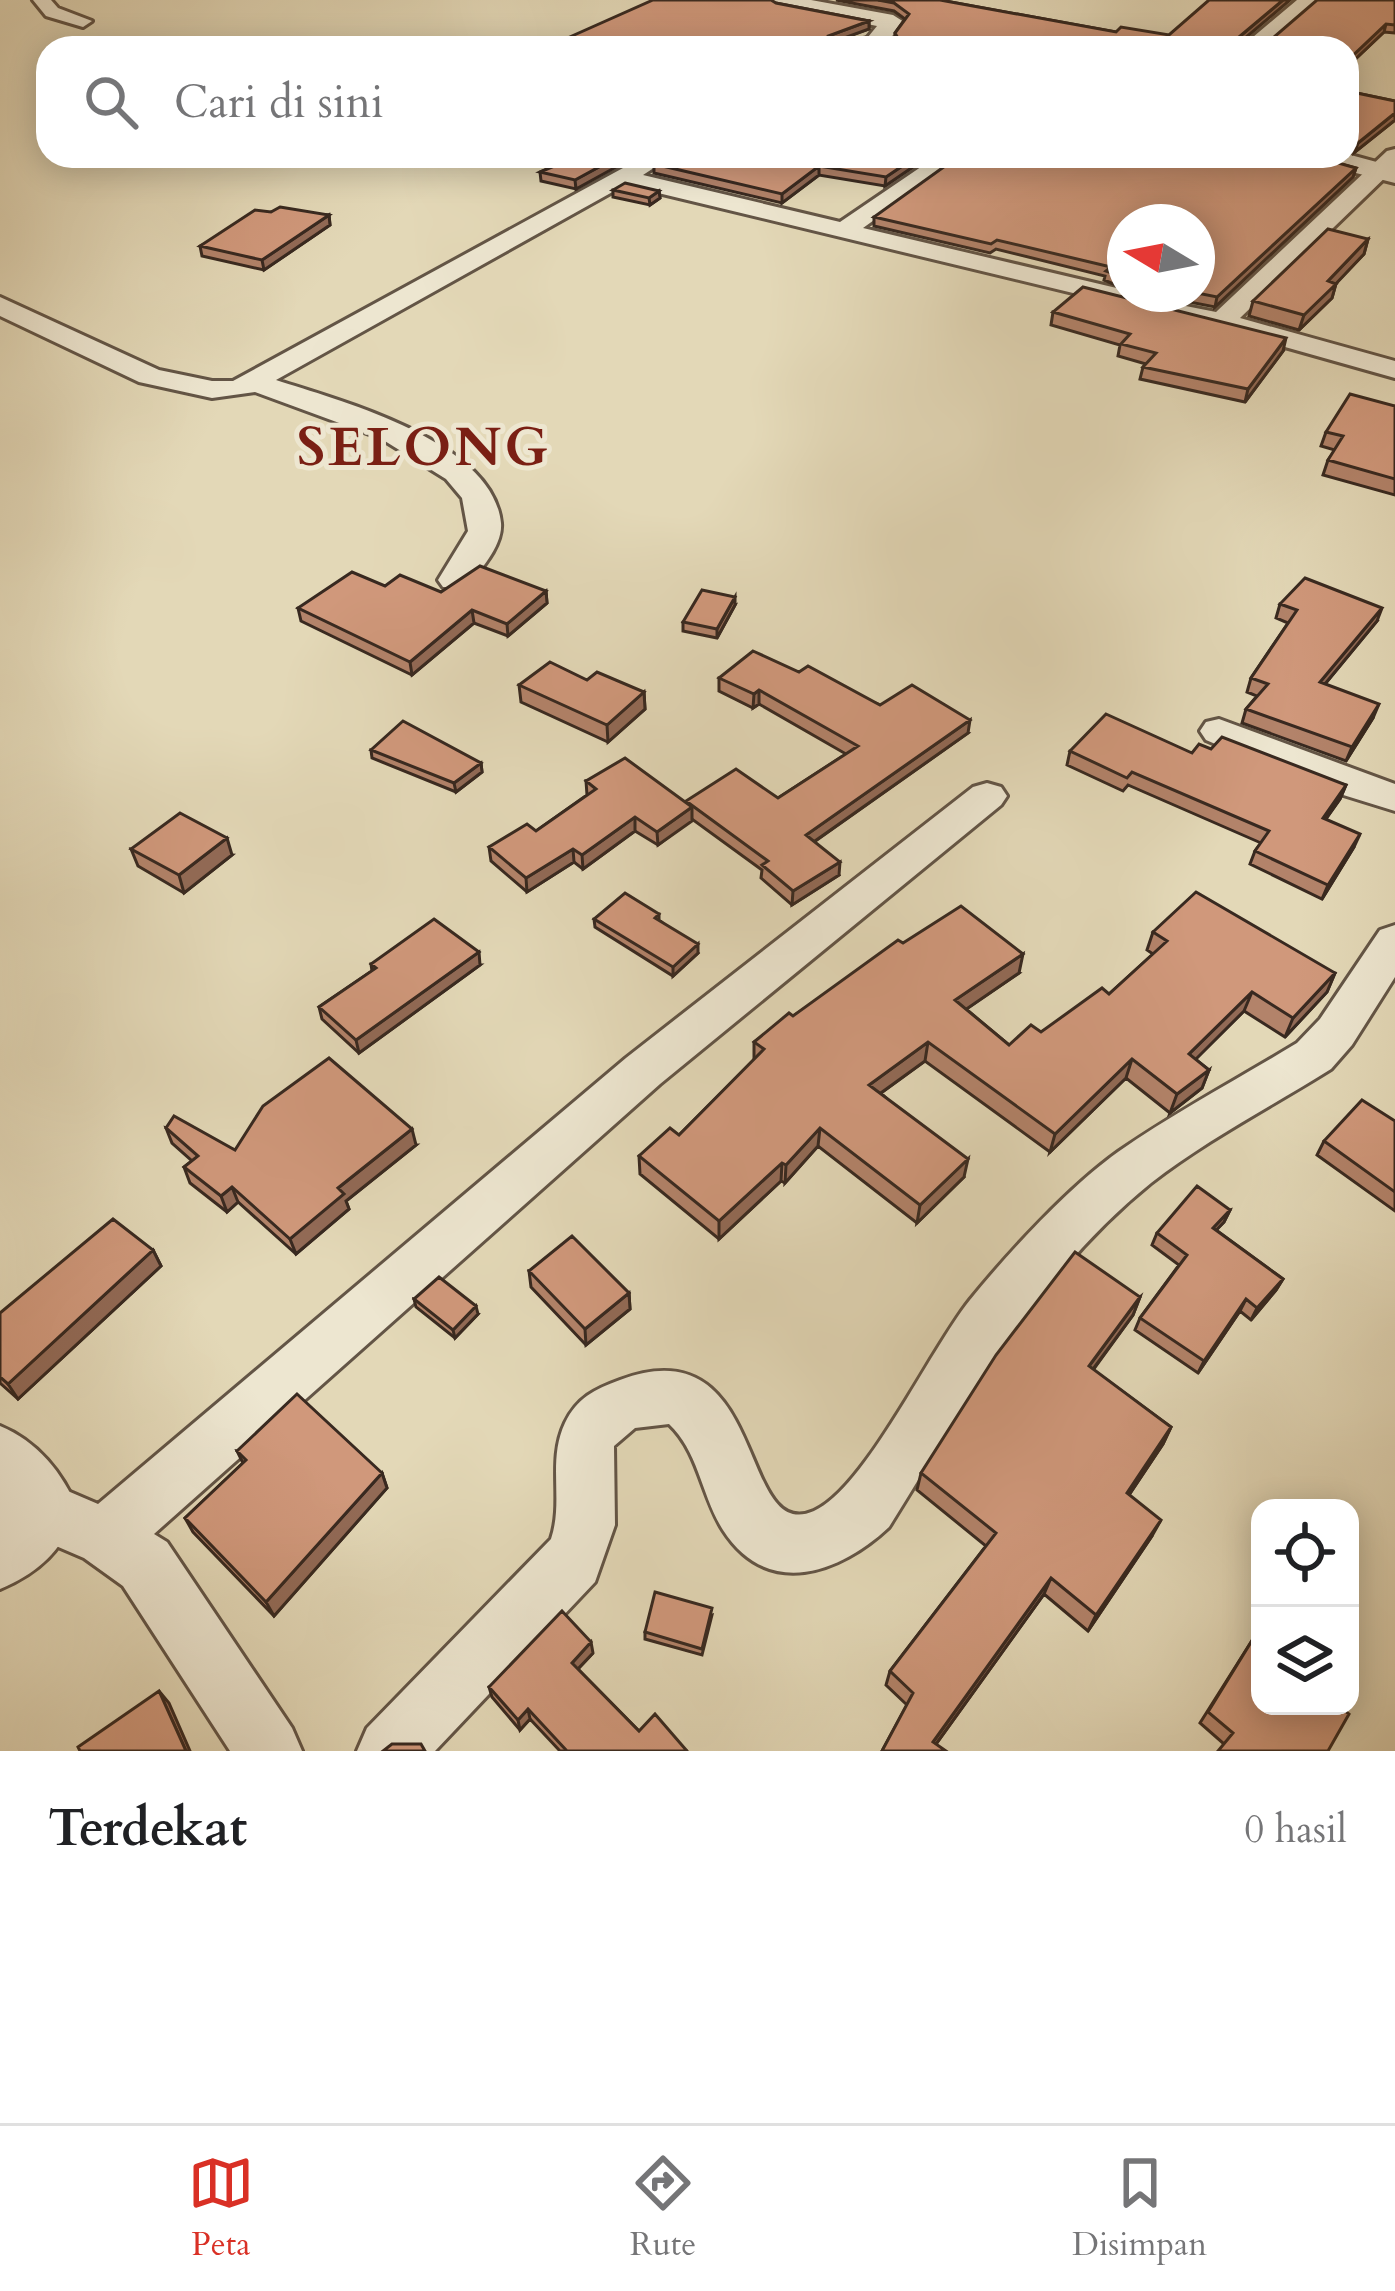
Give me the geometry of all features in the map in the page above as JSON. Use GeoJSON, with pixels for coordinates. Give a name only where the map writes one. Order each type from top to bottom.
{"type":"FeatureCollection","features":[{"type":"Feature","properties":{"kind":"street"},"geometry":{"type":"LineString","coordinates":[[42,0],[52,12],[83,21]]}},
{"type":"Feature","properties":{"kind":"street"},"geometry":{"type":"LineString","coordinates":[[777,0],[900,17],[885,36]]}},
{"type":"Feature","properties":{"kind":"street"},"geometry":{"type":"LineString","coordinates":[[1264,36],[1308,0]]}},
{"type":"Feature","properties":{"kind":"street"},"geometry":{"type":"LineString","coordinates":[[1359,163],[1390,168]]}},
{"type":"Feature","properties":{"kind":"street"},"geometry":{"type":"LineString","coordinates":[[0,305],[53,335],[136,371],[223,392],[253,382],[638,168]]}},
{"type":"Feature","properties":{"kind":"street"},"geometry":{"type":"LineString","coordinates":[[840,232],[934,168]]}},
{"type":"Feature","properties":{"kind":"street"},"geometry":{"type":"LineString","coordinates":[[1222,321],[1390,168]]}},
{"type":"Feature","properties":{"kind":"street"},"geometry":{"type":"LineString","coordinates":[[621,177],[1222,321],[1395,370]]}},
{"type":"Feature","properties":{"kind":"street"},"geometry":{"type":"LineString","coordinates":[[253,382],[357,417],[436,456],[467,482],[485,524],[477,550],[455,580]]}},
{"type":"Feature","properties":{"kind":"street"},"geometry":{"type":"LineString","coordinates":[[1219,731],[1325,776],[1395,798]]}},
{"type":"Feature","properties":{"kind":"street"},"geometry":{"type":"LineString","coordinates":[[269,1751],[145,1564],[37,1515],[644,1071],[987,796]]}},
{"type":"Feature","properties":{"kind":"street"},"geometry":{"type":"LineString","coordinates":[[390,1751],[573,1560],[586,1524],[583,1454],[595,1427],[620,1403],[646,1395],[681,1396],[710,1426],[748,1516],[778,1544],[803,1547],[843,1533],[868,1506],[989,1318],[1081,1218],[1134,1168],[1314,1056],[1336,1032],[1395,940]]}},
{"type":"Feature","properties":{"kind":"building"},"geometry":{"type":"Polygon","coordinates":[[[653,0],[771,0],[869,21],[828,36],[572,36],[653,0]]]}},
{"type":"Feature","properties":{"kind":"building"},"geometry":{"type":"Polygon","coordinates":[[[878,0],[940,0],[1116,32],[1121,27],[1169,35],[1209,0],[1283,0],[1240,36],[897,36],[909,14],[894,3],[878,0]]]}},
{"type":"Feature","properties":{"kind":"building"},"geometry":{"type":"Polygon","coordinates":[[[1317,0],[1395,0],[1395,25],[1386,24],[1359,50],[1359,36],[1275,36],[1317,0]]]}},
{"type":"Feature","properties":{"kind":"building"},"geometry":{"type":"Polygon","coordinates":[[[1359,94],[1395,101],[1395,113],[1359,142],[1359,94]]]}},
{"type":"Feature","properties":{"kind":"building"},"geometry":{"type":"Polygon","coordinates":[[[550,168],[597,168],[575,180],[540,172],[550,168]]]}},
{"type":"Feature","properties":{"kind":"building"},"geometry":{"type":"Polygon","coordinates":[[[671,168],[816,168],[782,194],[671,168]]]}},
{"type":"Feature","properties":{"kind":"building"},"geometry":{"type":"Polygon","coordinates":[[[831,168],[899,168],[886,177],[831,168]]]}},
{"type":"Feature","properties":{"kind":"building"},"geometry":{"type":"Polygon","coordinates":[[[942,168],[1356,168],[1217,297],[1215,204],[1107,204],[1107,266],[997,240],[991,244],[874,217],[942,168]]]}},
{"type":"Feature","properties":{"kind":"building"},"geometry":{"type":"Polygon","coordinates":[[[625,183],[659,191],[649,198],[613,190],[625,183]]]}},
{"type":"Feature","properties":{"kind":"building"},"geometry":{"type":"Polygon","coordinates":[[[280,207],[329,215],[262,260],[200,246],[255,210],[271,212],[280,207]]]}},
{"type":"Feature","properties":{"kind":"building"},"geometry":{"type":"Polygon","coordinates":[[[1328,229],[1368,239],[1328,281],[1336,284],[1304,315],[1253,301],[1328,229]]]}},
{"type":"Feature","properties":{"kind":"building"},"geometry":{"type":"Polygon","coordinates":[[[1083,287],[1107,293],[1107,312],[1183,312],[1286,338],[1248,389],[1143,367],[1156,353],[1121,344],[1130,334],[1053,312],[1083,287]]]}},
{"type":"Feature","properties":{"kind":"building"},"geometry":{"type":"Polygon","coordinates":[[[1350,394],[1395,406],[1395,479],[1328,460],[1343,436],[1326,432],[1350,394]]]}},
{"type":"Feature","properties":{"kind":"building"},"geometry":{"type":"Polygon","coordinates":[[[480,566],[546,591],[507,624],[472,610],[410,662],[298,608],[352,572],[385,586],[400,575],[441,592],[480,566]]]}},
{"type":"Feature","properties":{"kind":"building"},"geometry":{"type":"Polygon","coordinates":[[[1305,578],[1382,608],[1320,682],[1379,704],[1352,747],[1246,709],[1268,684],[1251,678],[1297,610],[1280,604],[1305,578]]]}},
{"type":"Feature","properties":{"kind":"building"},"geometry":{"type":"Polygon","coordinates":[[[702,590],[735,597],[717,629],[683,622],[702,590]]]}},
{"type":"Feature","properties":{"kind":"building"},"geometry":{"type":"Polygon","coordinates":[[[753,651],[799,672],[808,666],[880,705],[912,685],[970,720],[806,835],[840,862],[793,891],[762,865],[768,861],[686,801],[736,769],[778,798],[858,746],[759,690],[754,694],[719,678],[753,651]]]}},
{"type":"Feature","properties":{"kind":"building"},"geometry":{"type":"Polygon","coordinates":[[[550,662],[587,680],[597,672],[644,692],[607,725],[519,685],[550,662]]]}},
{"type":"Feature","properties":{"kind":"building"},"geometry":{"type":"Polygon","coordinates":[[[1106,714],[1192,753],[1199,744],[1211,749],[1222,737],[1346,785],[1323,818],[1360,834],[1328,885],[1255,851],[1269,831],[1132,772],[1127,778],[1070,751],[1106,714]]]}},
{"type":"Feature","properties":{"kind":"building"},"geometry":{"type":"Polygon","coordinates":[[[403,721],[481,763],[454,783],[371,750],[403,721]]]}},
{"type":"Feature","properties":{"kind":"building"},"geometry":{"type":"Polygon","coordinates":[[[625,758],[692,807],[657,832],[635,817],[582,855],[573,849],[526,878],[489,847],[527,824],[536,831],[596,789],[586,781],[625,758]]]}},
{"type":"Feature","properties":{"kind":"building"},"geometry":{"type":"Polygon","coordinates":[[[180,813],[227,838],[179,875],[131,849],[180,813]]]}},
{"type":"Feature","properties":{"kind":"building"},"geometry":{"type":"Polygon","coordinates":[[[1196,892],[1335,973],[1293,1018],[1252,992],[1189,1054],[1209,1070],[1177,1094],[1132,1059],[1055,1134],[928,1042],[869,1085],[968,1159],[920,1205],[820,1128],[786,1165],[782,1163],[719,1221],[639,1156],[670,1128],[679,1135],[764,1049],[754,1042],[789,1013],[793,1016],[898,940],[903,943],[961,906],[1023,954],[955,1000],[1009,1045],[1031,1025],[1041,1032],[1102,988],[1109,994],[1167,941],[1153,932],[1196,892]]]}},
{"type":"Feature","properties":{"kind":"building"},"geometry":{"type":"Polygon","coordinates":[[[625,893],[698,944],[673,967],[594,919],[625,893]]]}},
{"type":"Feature","properties":{"kind":"building"},"geometry":{"type":"Polygon","coordinates":[[[434,919],[479,952],[356,1040],[319,1007],[376,968],[371,964],[434,919]]]}},
{"type":"Feature","properties":{"kind":"building"},"geometry":{"type":"Polygon","coordinates":[[[329,1058],[412,1129],[338,1188],[344,1194],[290,1239],[232,1187],[221,1196],[184,1167],[198,1156],[166,1128],[174,1116],[235,1150],[263,1106],[329,1058]]]}},
{"type":"Feature","properties":{"kind":"building"},"geometry":{"type":"Polygon","coordinates":[[[1362,1100],[1395,1121],[1395,1192],[1324,1141],[1362,1100]]]}},
{"type":"Feature","properties":{"kind":"building"},"geometry":{"type":"Polygon","coordinates":[[[1197,1186],[1230,1210],[1213,1228],[1283,1279],[1257,1308],[1246,1299],[1204,1361],[1140,1318],[1187,1255],[1157,1233],[1197,1186]]]}},
{"type":"Feature","properties":{"kind":"building"},"geometry":{"type":"Polygon","coordinates":[[[113,1219],[153,1250],[8,1384],[0,1377],[0,1313],[113,1219]]]}},
{"type":"Feature","properties":{"kind":"building"},"geometry":{"type":"Polygon","coordinates":[[[572,1236],[629,1293],[585,1329],[529,1271],[572,1236]]]}},
{"type":"Feature","properties":{"kind":"building"},"geometry":{"type":"Polygon","coordinates":[[[1075,1252],[1140,1297],[1089,1366],[1171,1427],[1127,1493],[1161,1520],[1096,1615],[1051,1578],[933,1742],[946,1751],[882,1751],[913,1693],[890,1671],[996,1533],[921,1473],[996,1355],[1075,1252]]]}},
{"type":"Feature","properties":{"kind":"building"},"geometry":{"type":"Polygon","coordinates":[[[439,1277],[476,1306],[453,1330],[414,1299],[439,1277]]]}},
{"type":"Feature","properties":{"kind":"building"},"geometry":{"type":"Polygon","coordinates":[[[297,1394],[382,1473],[266,1602],[185,1518],[246,1460],[237,1451],[297,1394]]]}},
{"type":"Feature","properties":{"kind":"building"},"geometry":{"type":"Polygon","coordinates":[[[655,1592],[712,1608],[702,1649],[645,1632],[655,1592]]]}},
{"type":"Feature","properties":{"kind":"building"},"geometry":{"type":"Polygon","coordinates":[[[562,1611],[591,1642],[572,1663],[639,1731],[655,1714],[687,1751],[567,1751],[528,1709],[518,1720],[489,1687],[562,1611]]]}},
{"type":"Feature","properties":{"kind":"building"},"geometry":{"type":"Polygon","coordinates":[[[1251,1642],[1251,1715],[1348,1715],[1328,1751],[1218,1751],[1233,1733],[1208,1712],[1251,1642]]]}},
{"type":"Feature","properties":{"kind":"building"},"geometry":{"type":"Polygon","coordinates":[[[159,1691],[186,1751],[80,1751],[78,1747],[159,1691]]]}},
{"type":"Feature","properties":{"kind":"building"},"geometry":{"type":"Polygon","coordinates":[[[392,1744],[421,1744],[425,1751],[383,1751],[392,1744]]]}},
{"type":"Feature","properties":{"kind":"district","name":"SELONG"},"geometry":{"type":"Point","coordinates":[424,448]}}]}
